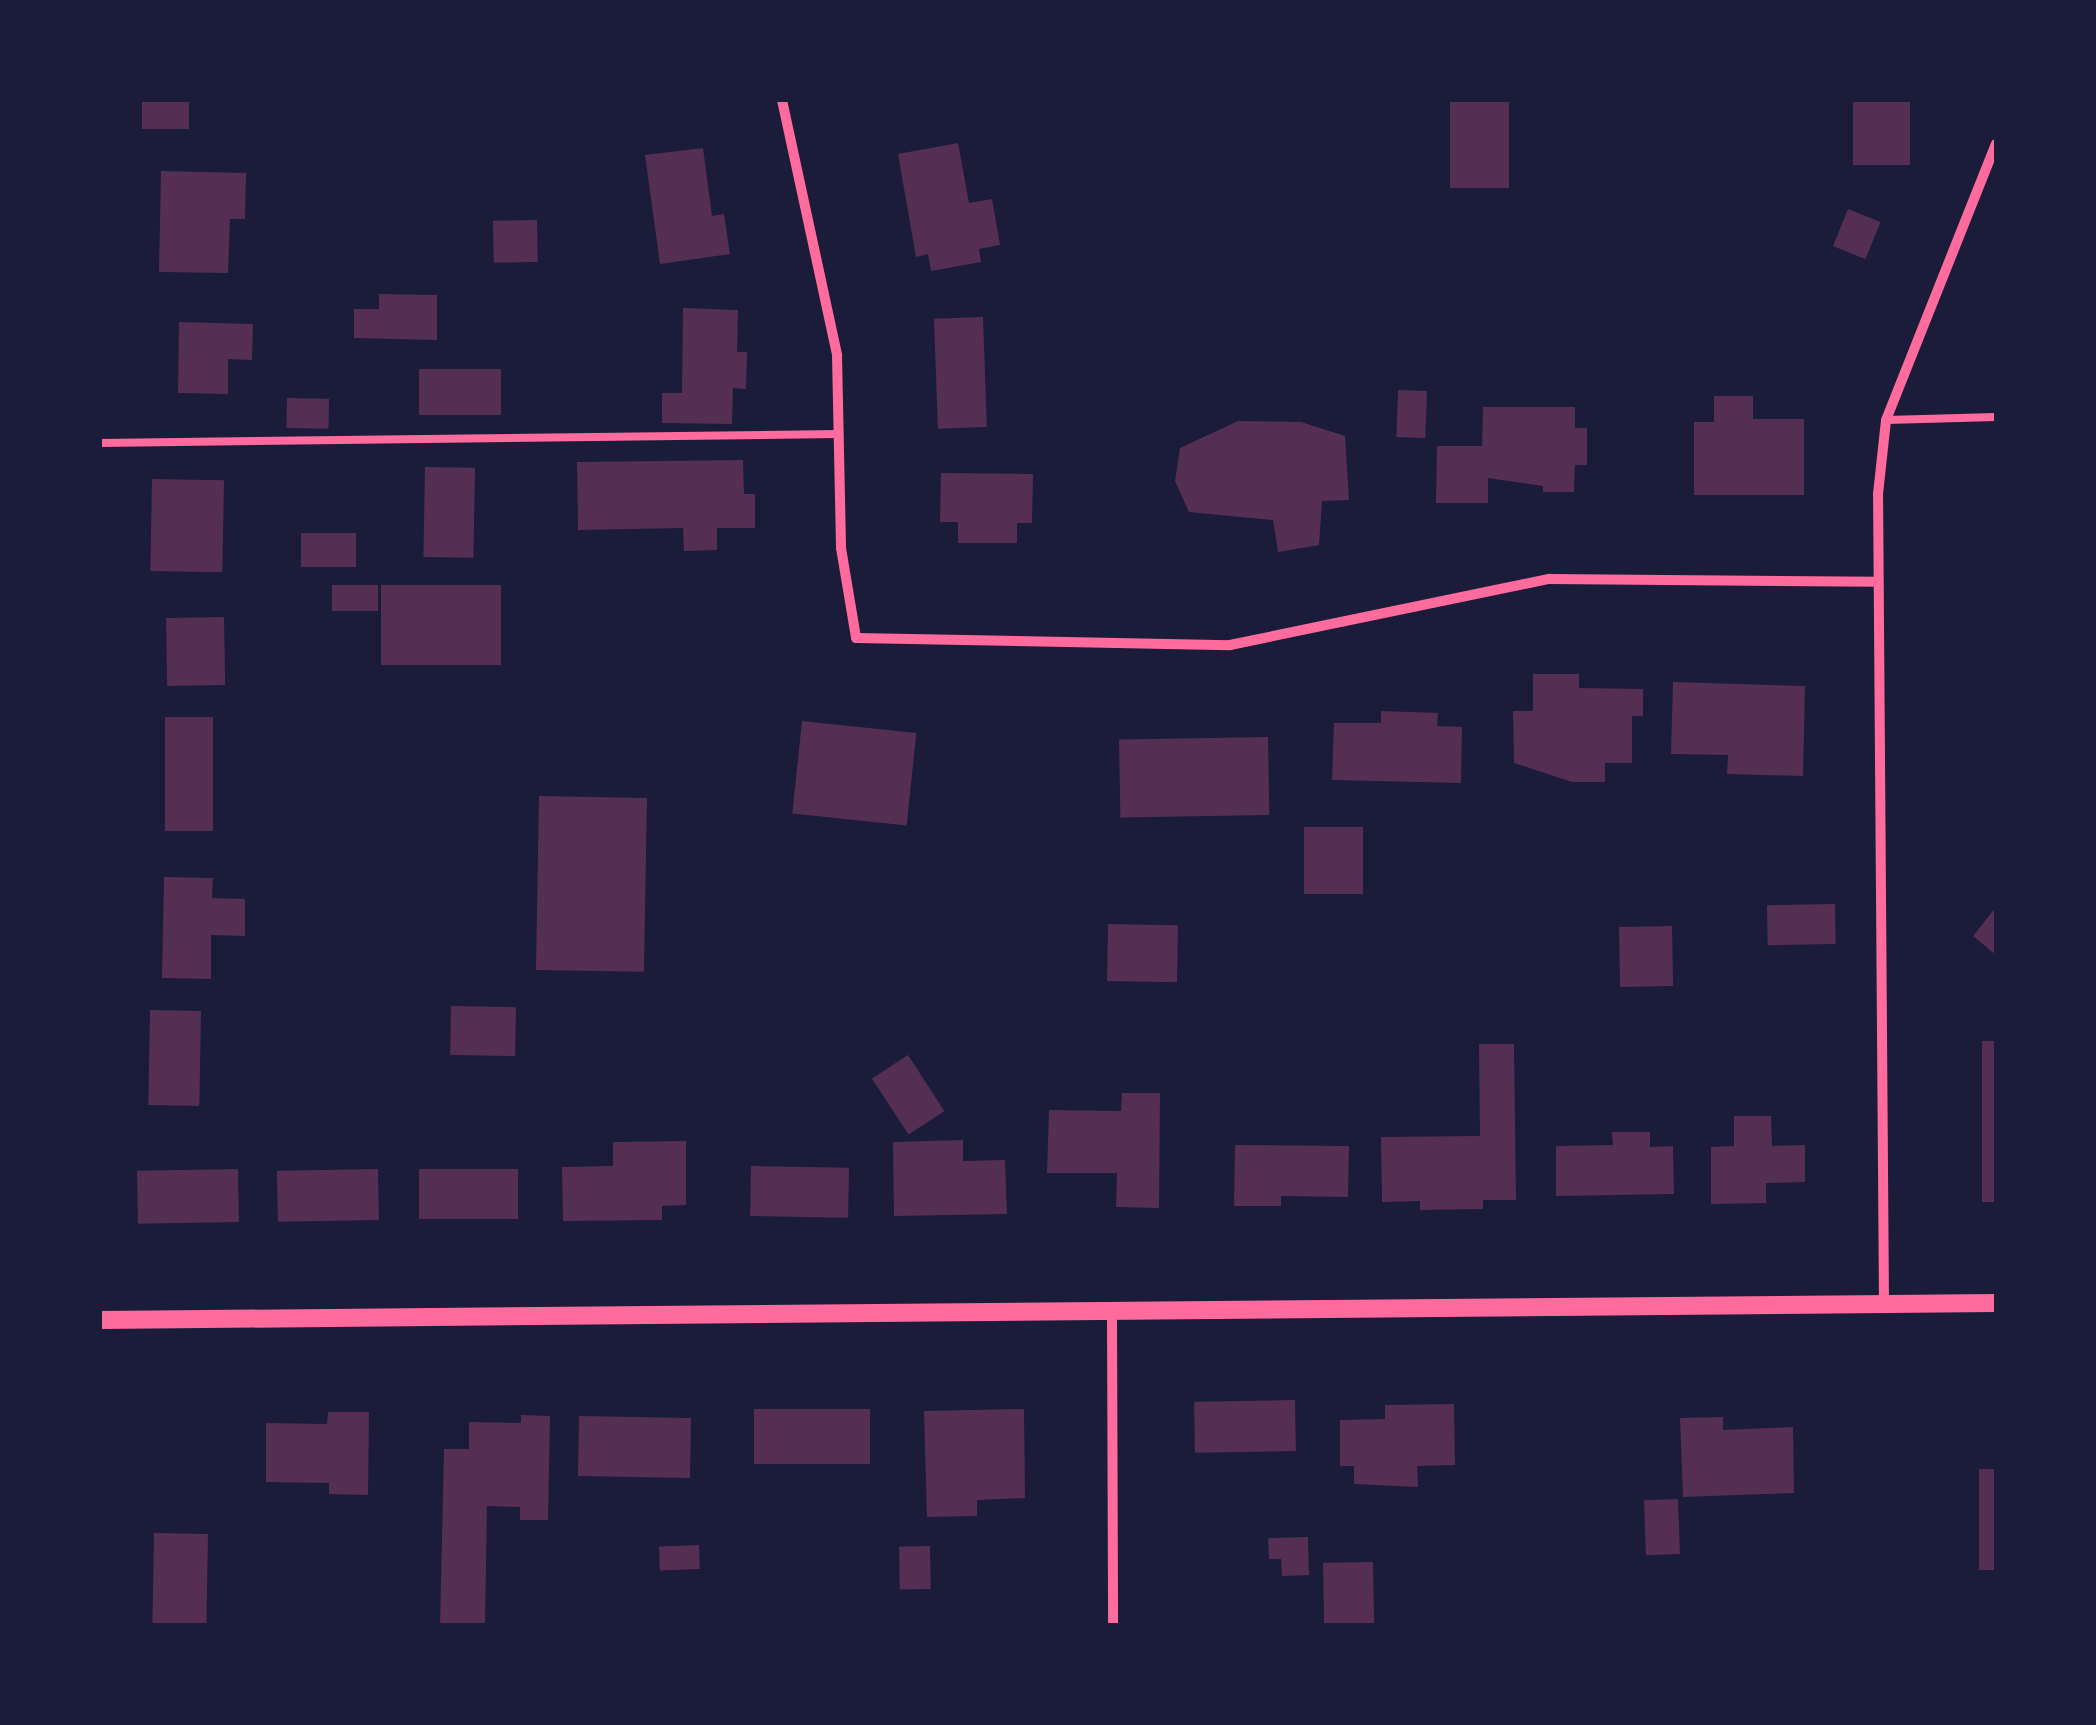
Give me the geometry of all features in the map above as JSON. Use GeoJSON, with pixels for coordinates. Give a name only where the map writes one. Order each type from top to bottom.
{"type":"FeatureCollection","features":[{"type":"Feature","properties":{"kind":"street"},"geometry":{"type":"LineString","coordinates":[[782,100],[838,355],[841,548],[856,638],[1230,645],[1550,579],[1878,582]]}},
{"type":"Feature","properties":{"kind":"street"},"geometry":{"type":"LineString","coordinates":[[1884,1305],[1878,582],[1886,420],[1996,144]]}},
{"type":"Feature","properties":{"kind":"street"},"geometry":{"type":"LineString","coordinates":[[100,1320],[1112,1314],[1996,1303]]}},
{"type":"Feature","properties":{"kind":"street"},"geometry":{"type":"LineString","coordinates":[[1112,1314],[1113,1625]]}},
{"type":"Feature","properties":{"kind":"lane"},"geometry":{"type":"LineString","coordinates":[[1886,420],[1996,416]]}},
{"type":"Feature","properties":{"kind":"lane"},"geometry":{"type":"LineString","coordinates":[[100,442],[838,434]]}},
{"type":"Feature","properties":{"kind":"building"},"geometry":{"type":"Polygon","coordinates":[[[142,100],[189,100],[189,129],[142,129],[142,100]]]}},
{"type":"Feature","properties":{"kind":"building"},"geometry":{"type":"Polygon","coordinates":[[[1450,100],[1509,100],[1509,188],[1450,188],[1450,100]]]}},
{"type":"Feature","properties":{"kind":"building"},"geometry":{"type":"Polygon","coordinates":[[[1853,100],[1910,100],[1910,165],[1853,165],[1853,100]]]}},
{"type":"Feature","properties":{"kind":"building"},"geometry":{"type":"Polygon","coordinates":[[[958,143],[969,203],[992,199],[1000,245],[979,249],[981,262],[931,271],[928,254],[916,257],[898,154],[958,143]]]}},
{"type":"Feature","properties":{"kind":"building"},"geometry":{"type":"Polygon","coordinates":[[[703,148],[712,216],[724,214],[730,254],[660,264],[645,155],[703,148]]]}},
{"type":"Feature","properties":{"kind":"building"},"geometry":{"type":"Polygon","coordinates":[[[161,171],[246,173],[245,219],[230,219],[228,273],[159,272],[161,171]]]}},
{"type":"Feature","properties":{"kind":"building"},"geometry":{"type":"Polygon","coordinates":[[[1848,209],[1880,222],[1865,259],[1833,246],[1848,209]]]}},
{"type":"Feature","properties":{"kind":"building"},"geometry":{"type":"Polygon","coordinates":[[[537,220],[538,262],[494,263],[493,221],[537,220]]]}},
{"type":"Feature","properties":{"kind":"building"},"geometry":{"type":"Polygon","coordinates":[[[379,294],[437,295],[437,340],[354,338],[354,309],[379,309],[379,294]]]}},
{"type":"Feature","properties":{"kind":"building"},"geometry":{"type":"Polygon","coordinates":[[[683,308],[738,310],[737,352],[747,352],[746,389],[733,388],[732,424],[662,423],[662,393],[682,393],[683,308]]]}},
{"type":"Feature","properties":{"kind":"building"},"geometry":{"type":"Polygon","coordinates":[[[983,317],[987,427],[938,429],[934,319],[983,317]]]}},
{"type":"Feature","properties":{"kind":"building"},"geometry":{"type":"Polygon","coordinates":[[[179,322],[253,324],[252,360],[228,359],[228,394],[178,393],[179,322]]]}},
{"type":"Feature","properties":{"kind":"building"},"geometry":{"type":"Polygon","coordinates":[[[419,369],[501,369],[501,415],[419,415],[419,369]]]}},
{"type":"Feature","properties":{"kind":"building"},"geometry":{"type":"Polygon","coordinates":[[[1398,390],[1427,391],[1425,438],[1396,437],[1398,390]]]}},
{"type":"Feature","properties":{"kind":"building"},"geometry":{"type":"Polygon","coordinates":[[[1714,396],[1753,396],[1753,419],[1804,419],[1804,495],[1694,495],[1694,422],[1714,422],[1714,396]]]}},
{"type":"Feature","properties":{"kind":"building"},"geometry":{"type":"Polygon","coordinates":[[[287,398],[329,399],[328,429],[286,428],[287,398]]]}},
{"type":"Feature","properties":{"kind":"building"},"geometry":{"type":"Polygon","coordinates":[[[1483,407],[1575,407],[1575,428],[1587,428],[1587,465],[1575,465],[1574,492],[1543,492],[1543,486],[1488,478],[1488,503],[1436,503],[1437,446],[1482,446],[1483,407]]]}},
{"type":"Feature","properties":{"kind":"building"},"geometry":{"type":"Polygon","coordinates":[[[1238,421],[1301,422],[1345,436],[1349,500],[1322,501],[1319,545],[1278,552],[1273,520],[1189,512],[1175,481],[1180,448],[1238,421]]]}},
{"type":"Feature","properties":{"kind":"building"},"geometry":{"type":"Polygon","coordinates":[[[743,460],[744,494],[755,494],[755,528],[717,528],[717,550],[684,551],[683,528],[578,530],[577,462],[743,460]]]}},
{"type":"Feature","properties":{"kind":"building"},"geometry":{"type":"Polygon","coordinates":[[[425,467],[475,468],[473,558],[423,557],[425,467]]]}},
{"type":"Feature","properties":{"kind":"building"},"geometry":{"type":"Polygon","coordinates":[[[941,473],[1033,474],[1032,523],[1017,523],[1017,543],[958,543],[958,522],[940,522],[941,473]]]}},
{"type":"Feature","properties":{"kind":"building"},"geometry":{"type":"Polygon","coordinates":[[[152,479],[224,480],[222,572],[150,571],[152,479]]]}},
{"type":"Feature","properties":{"kind":"building"},"geometry":{"type":"Polygon","coordinates":[[[301,533],[356,533],[356,567],[301,567],[301,533]]]}},
{"type":"Feature","properties":{"kind":"building"},"geometry":{"type":"Polygon","coordinates":[[[332,585],[378,585],[378,611],[332,611],[332,585]]]}},
{"type":"Feature","properties":{"kind":"building"},"geometry":{"type":"Polygon","coordinates":[[[381,585],[501,585],[501,665],[381,665],[381,585]]]}},
{"type":"Feature","properties":{"kind":"building"},"geometry":{"type":"Polygon","coordinates":[[[224,617],[225,685],[167,686],[166,618],[224,617]]]}},
{"type":"Feature","properties":{"kind":"building"},"geometry":{"type":"Polygon","coordinates":[[[1533,674],[1579,674],[1579,688],[1643,689],[1643,716],[1632,716],[1632,763],[1605,763],[1605,782],[1572,782],[1514,763],[1513,711],[1533,711],[1533,674]]]}},
{"type":"Feature","properties":{"kind":"building"},"geometry":{"type":"Polygon","coordinates":[[[1673,682],[1805,686],[1803,776],[1727,774],[1728,755],[1671,754],[1673,682]]]}},
{"type":"Feature","properties":{"kind":"building"},"geometry":{"type":"Polygon","coordinates":[[[1381,711],[1438,713],[1437,726],[1462,727],[1461,783],[1332,780],[1334,723],[1381,723],[1381,711]]]}},
{"type":"Feature","properties":{"kind":"building"},"geometry":{"type":"Polygon","coordinates":[[[165,717],[213,717],[213,831],[165,831],[165,717]]]}},
{"type":"Feature","properties":{"kind":"building"},"geometry":{"type":"Polygon","coordinates":[[[802,721],[916,733],[907,826],[792,813],[802,721]]]}},
{"type":"Feature","properties":{"kind":"building"},"geometry":{"type":"Polygon","coordinates":[[[1268,737],[1269,815],[1120,818],[1119,740],[1268,737]]]}},
{"type":"Feature","properties":{"kind":"building"},"geometry":{"type":"Polygon","coordinates":[[[539,796],[647,798],[644,972],[536,970],[539,796]]]}},
{"type":"Feature","properties":{"kind":"building"},"geometry":{"type":"Polygon","coordinates":[[[1304,827],[1363,827],[1363,894],[1304,894],[1304,827]]]}},
{"type":"Feature","properties":{"kind":"building"},"geometry":{"type":"Polygon","coordinates":[[[164,877],[213,878],[212,898],[245,899],[245,936],[211,935],[211,979],[162,978],[164,877]]]}},
{"type":"Feature","properties":{"kind":"building"},"geometry":{"type":"Polygon","coordinates":[[[1835,904],[1836,944],[1768,945],[1767,905],[1835,904]]]}},
{"type":"Feature","properties":{"kind":"building"},"geometry":{"type":"Polygon","coordinates":[[[1996,907],[1996,955],[1973,936],[1996,907]]]}},
{"type":"Feature","properties":{"kind":"building"},"geometry":{"type":"Polygon","coordinates":[[[1108,924],[1178,925],[1177,982],[1107,981],[1108,924]]]}},
{"type":"Feature","properties":{"kind":"building"},"geometry":{"type":"Polygon","coordinates":[[[1672,926],[1673,986],[1620,987],[1619,927],[1672,926]]]}},
{"type":"Feature","properties":{"kind":"building"},"geometry":{"type":"Polygon","coordinates":[[[451,1006],[516,1007],[515,1056],[450,1055],[451,1006]]]}},
{"type":"Feature","properties":{"kind":"building"},"geometry":{"type":"Polygon","coordinates":[[[150,1010],[201,1011],[199,1106],[148,1105],[150,1010]]]}},
{"type":"Feature","properties":{"kind":"building"},"geometry":{"type":"Polygon","coordinates":[[[1982,1041],[1996,1041],[1996,1202],[1982,1202],[1982,1041]]]}},
{"type":"Feature","properties":{"kind":"building"},"geometry":{"type":"Polygon","coordinates":[[[1479,1044],[1514,1044],[1516,1200],[1483,1200],[1483,1209],[1420,1210],[1420,1201],[1382,1202],[1381,1137],[1480,1136],[1479,1044]]]}},
{"type":"Feature","properties":{"kind":"building"},"geometry":{"type":"Polygon","coordinates":[[[908,1055],[944,1111],[908,1135],[872,1078],[908,1055]]]}},
{"type":"Feature","properties":{"kind":"building"},"geometry":{"type":"Polygon","coordinates":[[[1122,1093],[1160,1093],[1159,1208],[1116,1207],[1117,1173],[1047,1173],[1049,1110],[1121,1111],[1122,1093]]]}},
{"type":"Feature","properties":{"kind":"building"},"geometry":{"type":"Polygon","coordinates":[[[1734,1116],[1771,1116],[1772,1146],[1805,1145],[1805,1182],[1766,1183],[1766,1203],[1711,1204],[1711,1147],[1734,1146],[1734,1116]]]}},
{"type":"Feature","properties":{"kind":"building"},"geometry":{"type":"Polygon","coordinates":[[[1612,1132],[1650,1132],[1650,1147],[1673,1146],[1674,1194],[1556,1196],[1556,1146],[1613,1145],[1612,1132]]]}},
{"type":"Feature","properties":{"kind":"building"},"geometry":{"type":"Polygon","coordinates":[[[963,1140],[963,1161],[1005,1160],[1007,1214],[894,1216],[893,1142],[963,1140]]]}},
{"type":"Feature","properties":{"kind":"building"},"geometry":{"type":"Polygon","coordinates":[[[686,1141],[686,1205],[662,1206],[662,1220],[563,1221],[562,1167],[613,1166],[613,1142],[686,1141]]]}},
{"type":"Feature","properties":{"kind":"building"},"geometry":{"type":"Polygon","coordinates":[[[1235,1145],[1349,1146],[1348,1197],[1281,1196],[1281,1206],[1234,1206],[1235,1145]]]}},
{"type":"Feature","properties":{"kind":"building"},"geometry":{"type":"Polygon","coordinates":[[[751,1166],[849,1168],[848,1218],[750,1216],[751,1166]]]}},
{"type":"Feature","properties":{"kind":"building"},"geometry":{"type":"Polygon","coordinates":[[[238,1169],[239,1222],[138,1224],[137,1171],[238,1169]]]}},
{"type":"Feature","properties":{"kind":"building"},"geometry":{"type":"Polygon","coordinates":[[[378,1169],[379,1220],[278,1222],[277,1171],[378,1169]]]}},
{"type":"Feature","properties":{"kind":"building"},"geometry":{"type":"Polygon","coordinates":[[[419,1169],[518,1169],[518,1219],[419,1219],[419,1169]]]}},
{"type":"Feature","properties":{"kind":"building"},"geometry":{"type":"Polygon","coordinates":[[[1295,1400],[1296,1451],[1195,1453],[1194,1402],[1295,1400]]]}},
{"type":"Feature","properties":{"kind":"building"},"geometry":{"type":"Polygon","coordinates":[[[1454,1404],[1455,1465],[1417,1466],[1418,1487],[1354,1484],[1354,1466],[1340,1466],[1340,1420],[1385,1419],[1385,1405],[1454,1404]]]}},
{"type":"Feature","properties":{"kind":"building"},"geometry":{"type":"Polygon","coordinates":[[[754,1409],[870,1409],[870,1464],[754,1464],[754,1409]]]}},
{"type":"Feature","properties":{"kind":"building"},"geometry":{"type":"Polygon","coordinates":[[[1024,1409],[1025,1498],[977,1500],[977,1516],[927,1517],[924,1411],[1024,1409]]]}},
{"type":"Feature","properties":{"kind":"building"},"geometry":{"type":"Polygon","coordinates":[[[328,1412],[369,1412],[368,1495],[329,1494],[329,1483],[266,1482],[266,1423],[327,1424],[328,1412]]]}},
{"type":"Feature","properties":{"kind":"building"},"geometry":{"type":"Polygon","coordinates":[[[521,1415],[550,1416],[548,1520],[520,1520],[520,1507],[487,1506],[485,1625],[440,1625],[444,1449],[469,1449],[469,1422],[521,1423],[521,1415]]]}},
{"type":"Feature","properties":{"kind":"building"},"geometry":{"type":"Polygon","coordinates":[[[579,1416],[691,1418],[690,1478],[578,1476],[579,1416]]]}},
{"type":"Feature","properties":{"kind":"building"},"geometry":{"type":"Polygon","coordinates":[[[1723,1417],[1723,1430],[1793,1427],[1794,1493],[1683,1497],[1680,1418],[1723,1417]]]}},
{"type":"Feature","properties":{"kind":"building"},"geometry":{"type":"Polygon","coordinates":[[[1979,1469],[1996,1469],[1996,1570],[1979,1570],[1979,1469]]]}},
{"type":"Feature","properties":{"kind":"building"},"geometry":{"type":"Polygon","coordinates":[[[1678,1499],[1680,1554],[1646,1555],[1644,1500],[1678,1499]]]}},
{"type":"Feature","properties":{"kind":"building"},"geometry":{"type":"Polygon","coordinates":[[[154,1533],[208,1534],[206,1625],[152,1625],[154,1533]]]}},
{"type":"Feature","properties":{"kind":"building"},"geometry":{"type":"Polygon","coordinates":[[[1308,1537],[1309,1575],[1282,1576],[1281,1559],[1269,1559],[1268,1538],[1308,1537]]]}},
{"type":"Feature","properties":{"kind":"building"},"geometry":{"type":"Polygon","coordinates":[[[699,1545],[700,1569],[660,1570],[659,1546],[699,1545]]]}},
{"type":"Feature","properties":{"kind":"building"},"geometry":{"type":"Polygon","coordinates":[[[930,1546],[931,1589],[900,1590],[899,1547],[930,1546]]]}},
{"type":"Feature","properties":{"kind":"building"},"geometry":{"type":"Polygon","coordinates":[[[1373,1562],[1374,1625],[1324,1625],[1323,1563],[1373,1562]]]}}]}
